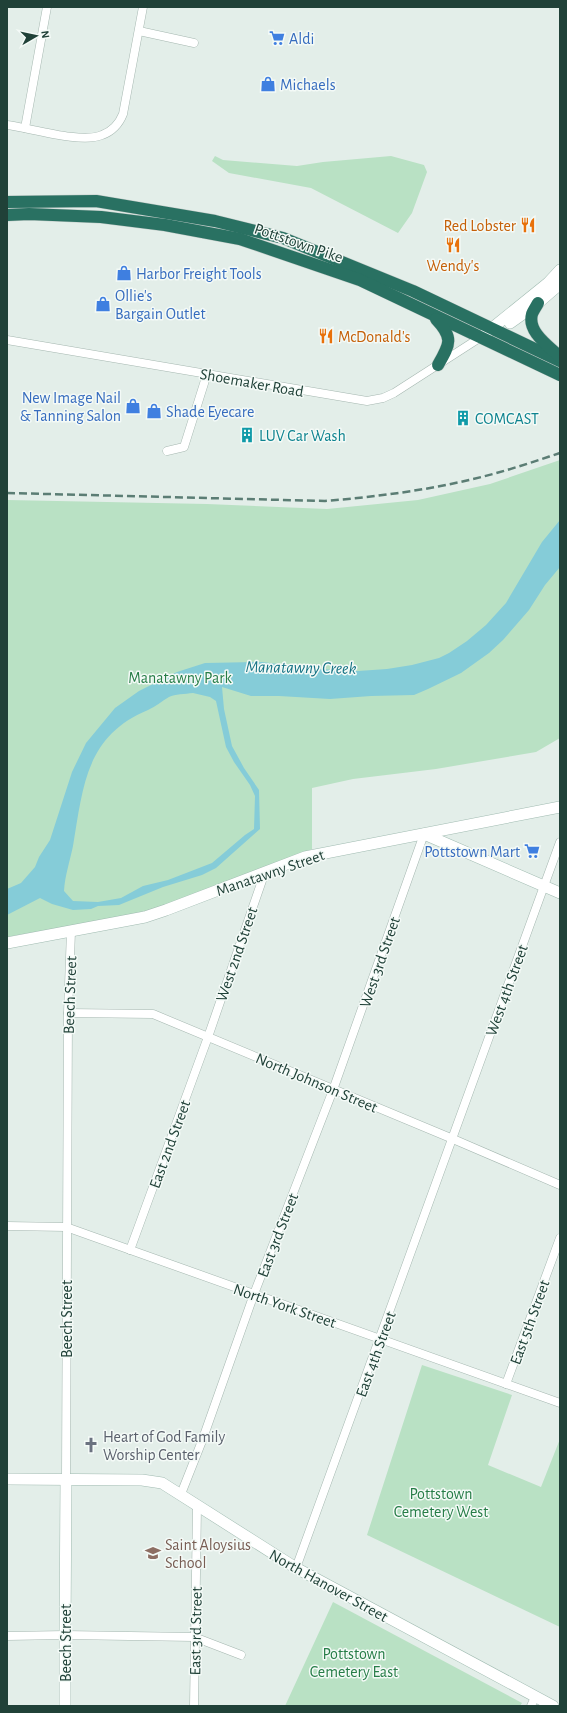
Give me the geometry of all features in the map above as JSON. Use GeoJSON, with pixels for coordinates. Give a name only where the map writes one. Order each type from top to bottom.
{"type":"FeatureCollection","features":[{"type":"Feature","properties":{"kind":"highway","name":"Pottstown Pike"},"geometry":{"type":"LineString","coordinates":[[7,202],[96,201],[208,219],[283,238],[413,292],[560,361]]}},
{"type":"Feature","properties":{"kind":"highway","name":"Pottstown Pike"},"geometry":{"type":"LineString","coordinates":[[7,215],[29,214],[101,217],[165,225],[240,239],[360,280],[560,375]]}},
{"type":"Feature","properties":{"kind":"highway"},"geometry":{"type":"LineString","coordinates":[[538,303],[532,315],[532,323],[536,333],[560,357]]}},
{"type":"Feature","properties":{"kind":"highway"},"geometry":{"type":"LineString","coordinates":[[431,314],[444,327],[450,341],[447,350],[438,365]]}},
{"type":"Feature","properties":{"kind":"street"},"geometry":{"type":"LineString","coordinates":[[25,128],[47,7]]}},
{"type":"Feature","properties":{"kind":"street"},"geometry":{"type":"LineString","coordinates":[[7,125],[82,138],[101,136],[118,125],[123,114],[144,7]]}},
{"type":"Feature","properties":{"kind":"street"},"geometry":{"type":"LineString","coordinates":[[139,31],[194,43]]}},
{"type":"Feature","properties":{"kind":"street","name":"Shoemaker Road"},"geometry":{"type":"LineString","coordinates":[[495,330],[548,283],[560,270]]}},
{"type":"Feature","properties":{"kind":"street","name":"Shoemaker Road"},"geometry":{"type":"LineString","coordinates":[[7,340],[367,401],[383,398],[394,393],[481,337],[538,303],[560,284]]}},
{"type":"Feature","properties":{"kind":"street"},"geometry":{"type":"LineString","coordinates":[[168,451],[184,447],[207,374]]}},
{"type":"Feature","properties":{"kind":"street","name":"Manatawny Street"},"geometry":{"type":"LineString","coordinates":[[7,943],[132,920],[159,912],[305,856],[560,807]]}},
{"type":"Feature","properties":{"kind":"street"},"geometry":{"type":"LineString","coordinates":[[424,834],[560,893]]}},
{"type":"Feature","properties":{"kind":"street","name":"West 3rd Street"},"geometry":{"type":"LineString","coordinates":[[333,1090],[424,834]]}},
{"type":"Feature","properties":{"kind":"street","name":"West 4th Street"},"geometry":{"type":"LineString","coordinates":[[453,1139],[560,842]]}},
{"type":"Feature","properties":{"kind":"street","name":"West 2nd Street"},"geometry":{"type":"LineString","coordinates":[[208,1037],[264,872]]}},
{"type":"Feature","properties":{"kind":"street","name":"Beech Street"},"geometry":{"type":"LineString","coordinates":[[66,1706],[64,1635],[66,1479],[66,1228],[68,1013],[71,931]]}},
{"type":"Feature","properties":{"kind":"street","name":"North Johnson Street"},"geometry":{"type":"LineString","coordinates":[[68,1013],[153,1014],[269,1061],[333,1090],[560,1185]]}},
{"type":"Feature","properties":{"kind":"street","name":"East 2nd Street"},"geometry":{"type":"LineString","coordinates":[[130,1250],[208,1037]]}},
{"type":"Feature","properties":{"kind":"street","name":"East 3rd Street"},"geometry":{"type":"LineString","coordinates":[[181,1494],[202,1441],[254,1294],[333,1090]]}},
{"type":"Feature","properties":{"kind":"street","name":"East 4th Street"},"geometry":{"type":"LineString","coordinates":[[296,1568],[453,1139]]}},
{"type":"Feature","properties":{"kind":"street","name":"North York Street"},"geometry":{"type":"LineString","coordinates":[[7,1226],[66,1228],[560,1403]]}},
{"type":"Feature","properties":{"kind":"street","name":"East 5th Street"},"geometry":{"type":"LineString","coordinates":[[506,1384],[560,1238]]}},
{"type":"Feature","properties":{"kind":"street","name":"North Hanover Street"},"geometry":{"type":"LineString","coordinates":[[7,1479],[142,1480],[162,1483],[296,1568],[533,1702],[553,1706]]}},
{"type":"Feature","properties":{"kind":"street","name":"East 3rd Street"},"geometry":{"type":"LineString","coordinates":[[194,1706],[194,1637],[198,1507]]}},
{"type":"Feature","properties":{"kind":"street"},"geometry":{"type":"LineString","coordinates":[[7,1636],[64,1635],[194,1637],[241,1655]]}},
{"type":"Feature","properties":{"kind":"green space"},"geometry":{"type":"Polygon","coordinates":[[[215,156],[223,160],[297,166],[323,162],[391,156],[424,165],[427,172],[412,213],[398,233],[311,188],[229,173],[212,161],[215,156]]]}},
{"type":"Feature","properties":{"kind":"green space","name":"Manatawny Park"},"geometry":{"type":"Polygon","coordinates":[[[560,460],[560,738],[536,752],[436,769],[353,779],[312,788],[312,849],[157,908],[120,917],[7,937],[7,500],[207,504],[327,509],[418,500],[490,484],[560,460]]]}},
{"type":"Feature","properties":{"kind":"green space","name":"Pottstown Cemetery West"},"geometry":{"type":"Polygon","coordinates":[[[422,1365],[512,1395],[488,1465],[541,1487],[560,1439],[560,1627],[367,1535],[422,1365]]]}},
{"type":"Feature","properties":{"kind":"green space","name":"Pottstown Cemetery East"},"geometry":{"type":"Polygon","coordinates":[[[333,1602],[522,1703],[520,1706],[285,1706],[333,1602]]]}},
{"type":"Feature","properties":{"kind":"water","name":"Manatawny Creek"},"geometry":{"type":"Polygon","coordinates":[[[560,520],[560,567],[545,585],[529,610],[503,640],[489,653],[461,673],[428,689],[414,695],[330,699],[251,696],[222,687],[224,709],[232,746],[244,768],[259,790],[260,829],[216,868],[202,875],[163,887],[119,905],[98,906],[91,909],[73,910],[52,904],[40,898],[7,915],[7,889],[21,883],[35,867],[39,857],[50,840],[72,772],[86,743],[115,708],[139,691],[177,672],[205,663],[262,662],[317,669],[358,671],[387,669],[412,665],[439,658],[467,641],[486,625],[506,603],[542,542],[560,520]],[[193,693],[169,697],[127,721],[111,734],[99,749],[85,784],[65,879],[64,891],[73,901],[98,902],[121,898],[143,886],[168,880],[212,863],[254,829],[255,796],[250,785],[234,762],[226,747],[216,701],[210,697],[193,693]]]}},
{"type":"Feature","properties":{"kind":"railway"},"geometry":{"type":"LineString","coordinates":[[7,493],[325,501],[361,498],[451,484],[504,471],[560,453]]}},
{"type":"Feature","properties":{"kind":"place","name":"Aldi"},"geometry":{"type":"Point","coordinates":[277,38]}},
{"type":"Feature","properties":{"kind":"place","name":"Michaels"},"geometry":{"type":"Point","coordinates":[268,84]}},
{"type":"Feature","properties":{"kind":"place","name":"Red Lobster"},"geometry":{"type":"Point","coordinates":[528,225]}},
{"type":"Feature","properties":{"kind":"place","name":"Wendy's"},"geometry":{"type":"Point","coordinates":[453,245]}},
{"type":"Feature","properties":{"kind":"place","name":"Harbor Freight Tools"},"geometry":{"type":"Point","coordinates":[124,273]}},
{"type":"Feature","properties":{"kind":"place","name":"Ollie's Bargain Outlet"},"geometry":{"type":"Point","coordinates":[103,304]}},
{"type":"Feature","properties":{"kind":"place","name":"McDonald's"},"geometry":{"type":"Point","coordinates":[326,336]}},
{"type":"Feature","properties":{"kind":"place","name":"New Image Nail & Tanning Salon"},"geometry":{"type":"Point","coordinates":[133,406]}},
{"type":"Feature","properties":{"kind":"place","name":"Shade Eyecare"},"geometry":{"type":"Point","coordinates":[154,411]}},
{"type":"Feature","properties":{"kind":"place","name":"COMCAST"},"geometry":{"type":"Point","coordinates":[463,418]}},
{"type":"Feature","properties":{"kind":"place","name":"LUV Car Wash"},"geometry":{"type":"Point","coordinates":[247,435]}},
{"type":"Feature","properties":{"kind":"place","name":"Pottstown Mart"},"geometry":{"type":"Point","coordinates":[532,851]}},
{"type":"Feature","properties":{"kind":"place","name":"Heart of God Family Worship Center"},"geometry":{"type":"Point","coordinates":[91,1445]}},
{"type":"Feature","properties":{"kind":"place","name":"Saint Aloysius School"},"geometry":{"type":"Point","coordinates":[153,1553]}}]}
